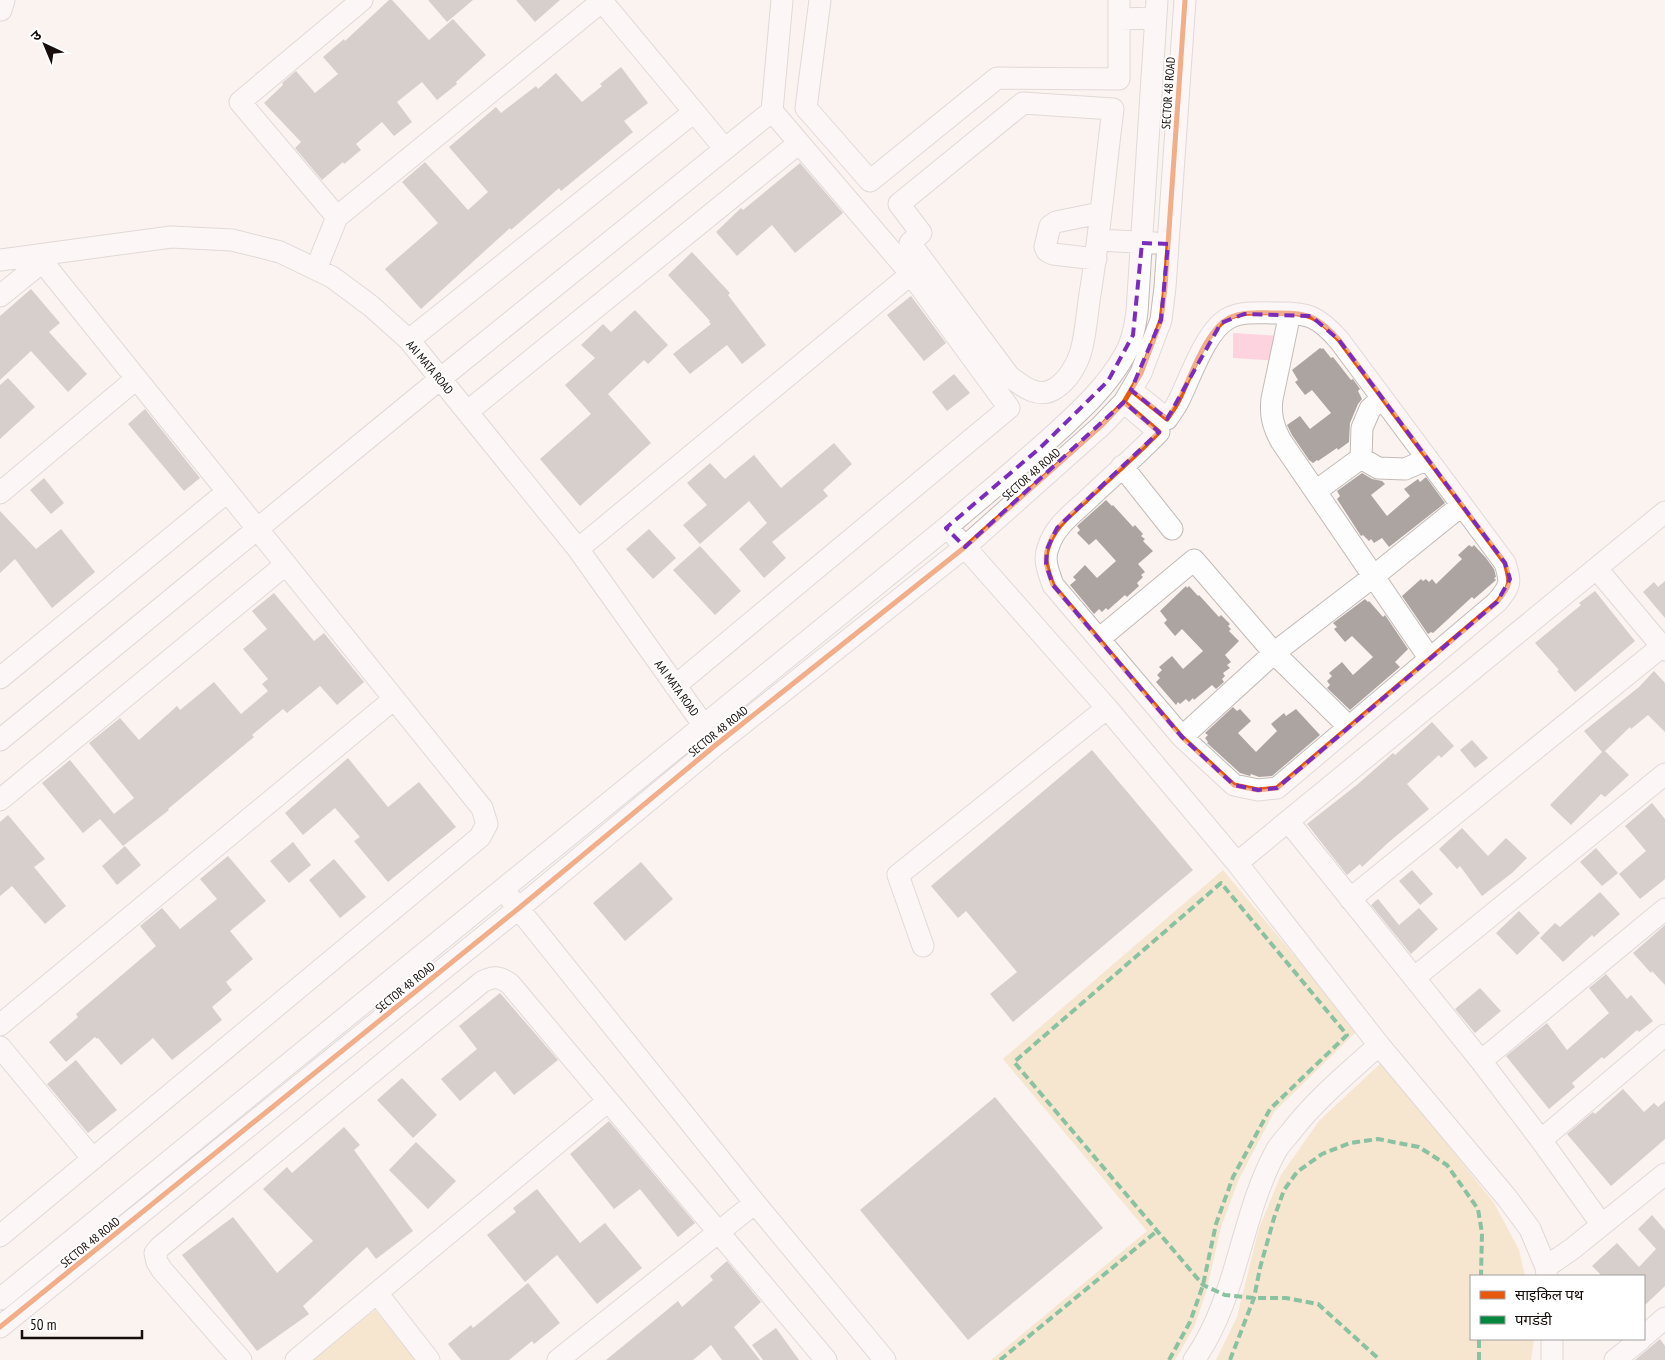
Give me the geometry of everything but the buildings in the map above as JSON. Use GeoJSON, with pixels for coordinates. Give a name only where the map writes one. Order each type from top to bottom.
{"type":"FeatureCollection","features":[{"type":"Feature","properties":{"kind":"street"},"geometry":{"type":"LineString","coordinates":[[0,10],[4,0]]}},
{"type":"Feature","properties":{"kind":"street"},"geometry":{"type":"LineString","coordinates":[[337,217],[240,102],[362,0]]}},
{"type":"Feature","properties":{"kind":"street"},"geometry":{"type":"LineString","coordinates":[[316,269],[337,217],[601,0],[724,149]]}},
{"type":"Feature","properties":{"kind":"street"},"geometry":{"type":"LineString","coordinates":[[675,686],[1009,408],[911,274],[772,111],[782,0]]}},
{"type":"Feature","properties":{"kind":"street"},"geometry":{"type":"LineString","coordinates":[[820,0],[806,108],[870,181],[997,78],[1119,78],[1119,9],[1156,9]]}},
{"type":"Feature","properties":{"kind":"street","name":"SECTOR 48 ROAD"},"geometry":{"type":"LineString","coordinates":[[8,1321],[519,908],[717,744],[964,547],[1101,426],[1128,396],[1141,373],[1161,320],[1185,0]]}},
{"type":"Feature","properties":{"kind":"street","name":"SECTOR 48 ROAD"},"geometry":{"type":"LineString","coordinates":[[1,1299],[946,528],[1048,441],[1108,381],[1125,355],[1134,335],[1137,312],[1156,9]]}},
{"type":"Feature","properties":{"kind":"street"},"geometry":{"type":"LineString","coordinates":[[1022,103],[1113,109],[1097,250],[1081,351],[1074,368],[1065,380],[1055,389],[1041,393],[1026,389],[1009,376],[910,242],[921,232],[899,204],[1022,103]]}},
{"type":"Feature","properties":{"kind":"street"},"geometry":{"type":"LineString","coordinates":[[0,740],[440,379],[772,111]]}},
{"type":"Feature","properties":{"kind":"street"},"geometry":{"type":"LineString","coordinates":[[409,340],[694,112]]}},
{"type":"Feature","properties":{"kind":"street"},"geometry":{"type":"LineString","coordinates":[[467,412],[800,143]]}},
{"type":"Feature","properties":{"kind":"street"},"geometry":{"type":"LineString","coordinates":[[1100,213],[1056,222],[1050,226],[1045,246],[1047,251],[1052,254],[1142,243],[1168,244]]}},
{"type":"Feature","properties":{"kind":"street","name":"AAI MATA ROAD"},"geometry":{"type":"LineString","coordinates":[[0,260],[40,259],[171,237],[232,240],[280,252],[332,276],[371,306],[409,340],[578,549],[717,744]]}},
{"type":"Feature","properties":{"kind":"street"},"geometry":{"type":"LineString","coordinates":[[0,296],[40,259],[256,530],[482,808],[487,824],[480,837],[0,1236]]}},
{"type":"Feature","properties":{"kind":"street"},"geometry":{"type":"LineString","coordinates":[[578,549],[911,274]]}},
{"type":"Feature","properties":{"kind":"street"},"geometry":{"type":"LineString","coordinates":[[1290,313],[1311,316],[1325,324],[1339,340],[1505,563],[1510,579],[1506,592],[1497,602],[1277,788],[1258,790],[1234,785],[1182,737],[1053,585],[1046,565],[1047,549],[1057,528],[1159,432],[1128,396],[1167,419],[1178,402],[1211,334],[1221,323],[1231,317],[1244,314],[1290,313]]}},
{"type":"Feature","properties":{"kind":"street"},"geometry":{"type":"LineString","coordinates":[[1290,313],[1270,411],[1273,426],[1281,441],[1430,659]]}},
{"type":"Feature","properties":{"kind":"street"},"geometry":{"type":"LineString","coordinates":[[0,493],[136,379]]}},
{"type":"Feature","properties":{"kind":"street"},"geometry":{"type":"LineString","coordinates":[[1361,458],[1362,428],[1370,410],[1382,398]]}},
{"type":"Feature","properties":{"kind":"street"},"geometry":{"type":"LineString","coordinates":[[1316,491],[1361,458]]}},
{"type":"Feature","properties":{"kind":"street"},"geometry":{"type":"LineString","coordinates":[[1361,458],[1378,468],[1405,470],[1428,459]]}},
{"type":"Feature","properties":{"kind":"street"},"geometry":{"type":"LineString","coordinates":[[1122,466],[1172,529]]}},
{"type":"Feature","properties":{"kind":"street"},"geometry":{"type":"LineString","coordinates":[[0,678],[227,492]]}},
{"type":"Feature","properties":{"kind":"street"},"geometry":{"type":"LineString","coordinates":[[1182,737],[1274,653],[1462,506]]}},
{"type":"Feature","properties":{"kind":"street"},"geometry":{"type":"LineString","coordinates":[[1237,863],[1665,512]]}},
{"type":"Feature","properties":{"kind":"street"},"geometry":{"type":"LineString","coordinates":[[946,528],[1107,708],[1237,863],[1379,1045],[1507,1198],[1530,1229],[1546,1272],[1665,1174]]}},
{"type":"Feature","properties":{"kind":"street"},"geometry":{"type":"LineString","coordinates":[[1099,639],[1194,560],[1274,653],[1349,727]]}},
{"type":"Feature","properties":{"kind":"street"},"geometry":{"type":"LineString","coordinates":[[0,800],[285,565]]}},
{"type":"Feature","properties":{"kind":"street"},"geometry":{"type":"LineString","coordinates":[[1350,899],[1664,647],[1597,568]]}},
{"type":"Feature","properties":{"kind":"street"},"geometry":{"type":"LineString","coordinates":[[0,1025],[394,699]]}},
{"type":"Feature","properties":{"kind":"street"},"geometry":{"type":"LineString","coordinates":[[923,946],[898,875],[1107,708]]}},
{"type":"Feature","properties":{"kind":"street"},"geometry":{"type":"LineString","coordinates":[[1414,978],[1665,774]]}},
{"type":"Feature","properties":{"kind":"street"},"geometry":{"type":"LineString","coordinates":[[1288,821],[1481,1061],[1602,1225]]}},
{"type":"Feature","properties":{"kind":"street"},"geometry":{"type":"LineString","coordinates":[[502,889],[755,1204],[885,1360]]}},
{"type":"Feature","properties":{"kind":"street"},"geometry":{"type":"LineString","coordinates":[[1481,1061],[1665,909]]}},
{"type":"Feature","properties":{"kind":"street"},"geometry":{"type":"LineString","coordinates":[[241,1360],[162,1270],[157,1262],[155,1253],[167,1241],[482,982],[491,977],[501,978],[510,984],[826,1360]]}},
{"type":"Feature","properties":{"kind":"street"},"geometry":{"type":"LineString","coordinates":[[1541,1140],[1665,1036]]}},
{"type":"Feature","properties":{"kind":"street"},"geometry":{"type":"LineString","coordinates":[[1194,1360],[1217,1318],[1238,1260],[1255,1200],[1276,1150],[1303,1116],[1379,1045]]}},
{"type":"Feature","properties":{"kind":"street"},"geometry":{"type":"LineString","coordinates":[[0,1047],[93,1158]]}},
{"type":"Feature","properties":{"kind":"street"},"geometry":{"type":"LineString","coordinates":[[296,1360],[608,1101]]}},
{"type":"Feature","properties":{"kind":"street"},"geometry":{"type":"LineString","coordinates":[[558,1360],[755,1204]]}},
{"type":"Feature","properties":{"kind":"street"},"geometry":{"type":"LineString","coordinates":[[378,1293],[429,1360]]}},
{"type":"Feature","properties":{"kind":"street"},"geometry":{"type":"LineString","coordinates":[[1,1299],[8,1321]]}},
{"type":"Feature","properties":{"kind":"street"},"geometry":{"type":"LineString","coordinates":[[1645,1335],[1665,1318]]}},
{"type":"Feature","properties":{"kind":"street"},"geometry":{"type":"LineString","coordinates":[[1552,1340],[1552,1360]]}},
{"type":"Feature","properties":{"kind":"street"},"geometry":{"type":"LineString","coordinates":[[1615,1360],[1640,1340]]}},
{"type":"Feature","properties":{"kind":"highlighted area"},"geometry":{"type":"Polygon","coordinates":[[[1142,243],[1168,244],[1161,320],[1131,390],[1167,419],[1221,323],[1244,314],[1311,316],[1339,340],[1505,563],[1510,579],[1497,602],[1277,788],[1258,790],[1234,785],[1182,737],[1053,585],[1046,565],[1047,549],[1057,528],[1159,432],[1124,402],[965,547],[946,528],[1041,447],[1108,381],[1133,335],[1142,243]]]}},
{"type":"Feature","properties":{"kind":"shaded area"},"geometry":{"type":"Polygon","coordinates":[[[1233,333],[1281,336],[1280,361],[1233,358],[1233,333]]]}},
{"type":"Feature","properties":{"kind":"shaded area"},"geometry":{"type":"Polygon","coordinates":[[[1223,870],[1357,1031],[1274,1112],[1239,1179],[1221,1227],[1206,1292],[1194,1327],[1175,1360],[991,1360],[1147,1231],[1003,1059],[1223,870]]]}},
{"type":"Feature","properties":{"kind":"shaded area"},"geometry":{"type":"Polygon","coordinates":[[[1382,1062],[1494,1203],[1519,1250],[1525,1275],[1470,1275],[1470,1340],[1534,1340],[1531,1360],[1216,1360],[1237,1317],[1259,1228],[1281,1175],[1319,1121],[1382,1062]]]}},
{"type":"Feature","properties":{"kind":"shaded area"},"geometry":{"type":"Polygon","coordinates":[[[375,1310],[416,1360],[313,1360],[375,1310]]]}},
{"type":"Feature","properties":{"kind":"marked path"},"geometry":{"type":"LineString","coordinates":[[1169,1360],[1190,1322],[1203,1285],[1216,1224],[1233,1177],[1270,1109],[1347,1035],[1221,883],[1014,1062],[1203,1285],[1225,1295],[1254,1298],[1286,1298],[1318,1304],[1380,1360]]}},
{"type":"Feature","properties":{"kind":"marked path"},"geometry":{"type":"LineString","coordinates":[[1230,1360],[1254,1298],[1260,1268],[1284,1190],[1297,1172],[1322,1154],[1350,1143],[1378,1139],[1419,1147],[1447,1165],[1478,1209],[1482,1233],[1481,1275]]}},
{"type":"Feature","properties":{"kind":"marked path"},"geometry":{"type":"LineString","coordinates":[[1000,1360],[1157,1231]]}},
{"type":"Feature","properties":{"kind":"marked path"},"geometry":{"type":"LineString","coordinates":[[1479,1340],[1479,1360]]}},
{"type":"Feature","properties":{"kind":"cycle path"},"geometry":{"type":"LineString","coordinates":[[0,1327],[519,908],[717,744],[965,547],[1101,426],[1124,402],[1141,373],[1161,320],[1165,287],[1185,0]]}},
{"type":"Feature","properties":{"kind":"cycle path"},"geometry":{"type":"LineString","coordinates":[[1124,402],[1159,432],[1069,516],[1054,534],[1047,553],[1048,571],[1053,585],[1182,737],[1234,785],[1258,790],[1277,788],[1497,602],[1505,592],[1509,580],[1505,563],[1339,340],[1325,326],[1311,317],[1296,313],[1246,313],[1229,318],[1221,324],[1206,343],[1178,402],[1167,419],[1131,390]]}}]}
